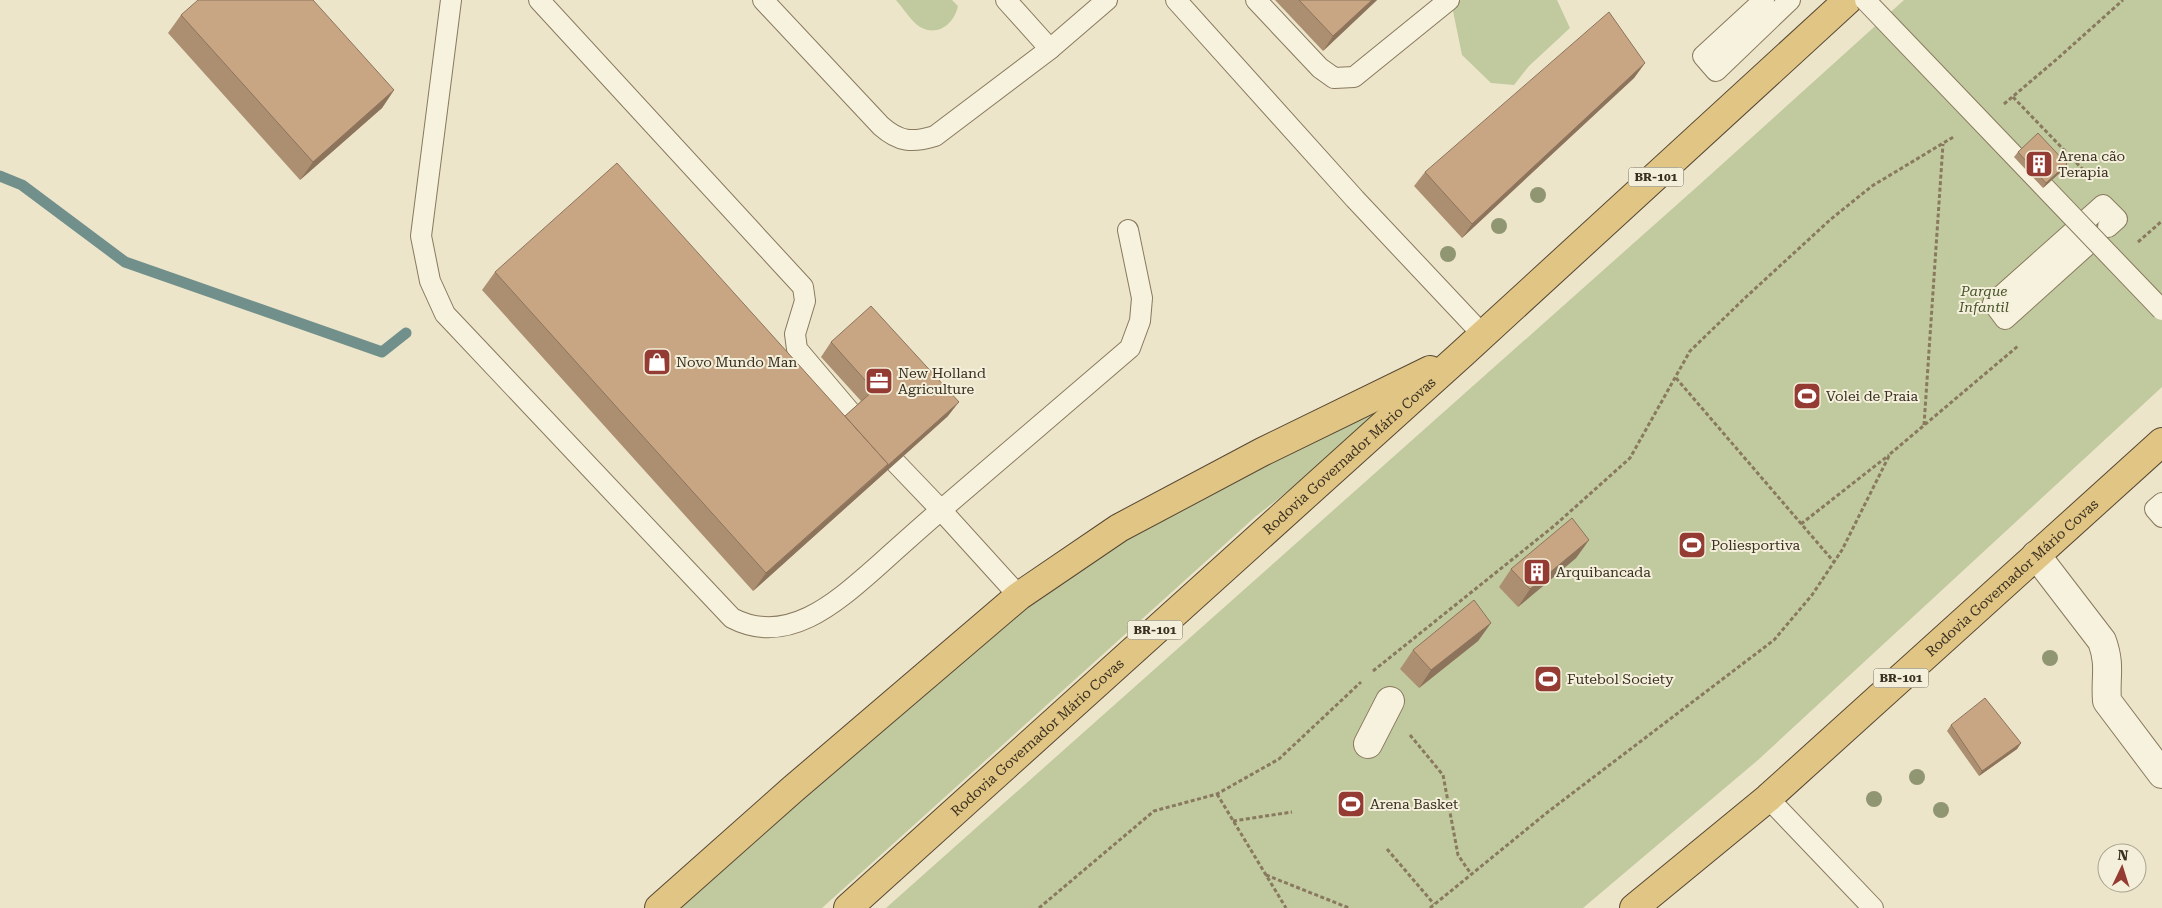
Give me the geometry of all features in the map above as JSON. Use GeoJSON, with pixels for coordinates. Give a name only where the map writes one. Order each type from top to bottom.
{"type":"FeatureCollection","features":[{"type":"Feature","properties":{"kind":"highway","name":"Rodovia Governador Mário Covas"},"geometry":{"type":"LineString","coordinates":[[848,908],[1463,354],[1848,0]]}},
{"type":"Feature","properties":{"kind":"highway"},"geometry":{"type":"LineString","coordinates":[[659,908],[800,783],[1019,596],[1119,528],[1262,452],[1463,354]]}},
{"type":"Feature","properties":{"kind":"highway","name":"Rodovia Governador Mário Covas"},"geometry":{"type":"LineString","coordinates":[[1634,908],[1768,798],[2162,442]]}},
{"type":"Feature","properties":{"kind":"street"},"geometry":{"type":"LineString","coordinates":[[2036,555],[2102,641],[2108,655],[2107,701],[2162,774]]}},
{"type":"Feature","properties":{"kind":"street"},"geometry":{"type":"LineString","coordinates":[[1368,744],[1390,701]]}},
{"type":"Feature","properties":{"kind":"lane"},"geometry":{"type":"LineString","coordinates":[[451,0],[421,236],[430,281],[444,314],[732,618],[744,624],[757,628],[792,623],[817,614],[839,600],[1130,348],[1140,321],[1142,298],[1128,230]]}},
{"type":"Feature","properties":{"kind":"lane"},"geometry":{"type":"LineString","coordinates":[[539,0],[803,287],[805,302],[795,334],[797,349],[852,414]]}},
{"type":"Feature","properties":{"kind":"lane"},"geometry":{"type":"LineString","coordinates":[[763,0],[881,126],[893,137],[903,140],[925,139],[935,136],[1050,49],[1108,0]]}},
{"type":"Feature","properties":{"kind":"lane"},"geometry":{"type":"LineString","coordinates":[[1006,0],[1050,49]]}},
{"type":"Feature","properties":{"kind":"lane"},"geometry":{"type":"LineString","coordinates":[[1176,0],[1355,199],[1483,335]]}},
{"type":"Feature","properties":{"kind":"lane"},"geometry":{"type":"LineString","coordinates":[[1256,0],[1320,68],[1334,78],[1354,76],[1449,0]]}},
{"type":"Feature","properties":{"kind":"lane"},"geometry":{"type":"LineString","coordinates":[[1764,0],[1703,56],[1716,71],[1790,0]]}},
{"type":"Feature","properties":{"kind":"lane"},"geometry":{"type":"LineString","coordinates":[[1865,0],[2101,233],[2162,310]]}},
{"type":"Feature","properties":{"kind":"lane"},"geometry":{"type":"LineString","coordinates":[[2103,205],[2117,220],[2101,233],[2006,318],[1994,303],[2103,205]]}},
{"type":"Feature","properties":{"kind":"lane"},"geometry":{"type":"LineString","coordinates":[[896,463],[1019,596]]}},
{"type":"Feature","properties":{"kind":"lane"},"geometry":{"type":"LineString","coordinates":[[2162,503],[2154,509],[2162,517]]}},
{"type":"Feature","properties":{"kind":"lane"},"geometry":{"type":"LineString","coordinates":[[1768,798],[1873,908]]}},
{"type":"Feature","properties":{"kind":"path"},"geometry":{"type":"LineString","coordinates":[[2001,106],[2058,60],[2123,0]]}},
{"type":"Feature","properties":{"kind":"path"},"geometry":{"type":"LineString","coordinates":[[2013,97],[2092,180]]}},
{"type":"Feature","properties":{"kind":"path"},"geometry":{"type":"LineString","coordinates":[[1471,874],[1458,855],[1443,775],[1403,726],[1372,672],[1554,526],[1630,458],[1690,352],[1746,297],[1831,219],[1872,186],[1958,134]]}},
{"type":"Feature","properties":{"kind":"path"},"geometry":{"type":"LineString","coordinates":[[1924,425],[1943,143]]}},
{"type":"Feature","properties":{"kind":"path"},"geometry":{"type":"LineString","coordinates":[[2131,248],[2162,221]]}},
{"type":"Feature","properties":{"kind":"path"},"geometry":{"type":"LineString","coordinates":[[2139,228],[2146,235]]}},
{"type":"Feature","properties":{"kind":"path"},"geometry":{"type":"LineString","coordinates":[[1801,524],[1890,454],[2022,342]]}},
{"type":"Feature","properties":{"kind":"path"},"geometry":{"type":"LineString","coordinates":[[1676,378],[1834,562]]}},
{"type":"Feature","properties":{"kind":"path"},"geometry":{"type":"LineString","coordinates":[[1430,908],[1549,811],[1774,640],[1812,595],[1842,550],[1890,454]]}},
{"type":"Feature","properties":{"kind":"path"},"geometry":{"type":"LineString","coordinates":[[1039,908],[1154,811],[1217,794],[1279,759],[1365,679]]}},
{"type":"Feature","properties":{"kind":"path"},"geometry":{"type":"LineString","coordinates":[[1217,794],[1286,908]]}},
{"type":"Feature","properties":{"kind":"path"},"geometry":{"type":"LineString","coordinates":[[1233,821],[1292,812]]}},
{"type":"Feature","properties":{"kind":"path"},"geometry":{"type":"LineString","coordinates":[[1387,849],[1434,904]]}},
{"type":"Feature","properties":{"kind":"path"},"geometry":{"type":"LineString","coordinates":[[1266,875],[1349,908]]}},
{"type":"Feature","properties":{"kind":"green space"},"geometry":{"type":"Polygon","coordinates":[[[896,0],[952,0],[958,6],[953,18],[944,27],[927,30],[920,27],[910,18],[896,0]]]}},
{"type":"Feature","properties":{"kind":"green space"},"geometry":{"type":"Polygon","coordinates":[[[1458,0],[1557,0],[1570,28],[1529,66],[1514,85],[1491,83],[1462,55],[1453,11],[1458,0]]]}},
{"type":"Feature","properties":{"kind":"green space","name":"Parque Infantil"},"geometry":{"type":"Polygon","coordinates":[[[1904,0],[2162,0],[2162,387],[1758,760],[1583,908],[886,908],[1699,185],[1904,0]]]}},
{"type":"Feature","properties":{"kind":"green space"},"geometry":{"type":"Polygon","coordinates":[[[1463,353],[1255,517],[822,908],[662,908],[1019,596],[1463,353]]]}},
{"type":"Feature","properties":{"kind":"building"},"geometry":{"type":"Polygon","coordinates":[[[198,0],[313,0],[394,90],[313,162],[181,15],[198,0]]]}},
{"type":"Feature","properties":{"kind":"building"},"geometry":{"type":"Polygon","coordinates":[[[1299,0],[1372,0],[1333,36],[1299,0]]]}},
{"type":"Feature","properties":{"kind":"building"},"geometry":{"type":"Polygon","coordinates":[[[1609,12],[1645,63],[1472,224],[1425,172],[1609,12]]]}},
{"type":"Feature","properties":{"kind":"building","name":"Arena cão Terapia"},"geometry":{"type":"Polygon","coordinates":[[[2038,133],[2067,164],[2046,183],[2018,152],[2038,133]]]}},
{"type":"Feature","properties":{"kind":"building","name":"Novo Mundo Man"},"geometry":{"type":"Polygon","coordinates":[[[617,163],[888,464],[766,573],[495,272],[617,163]]]}},
{"type":"Feature","properties":{"kind":"building","name":"New Holland Agriculture"},"geometry":{"type":"Polygon","coordinates":[[[871,306],[959,402],[886,467],[888,464],[845,416],[874,390],[831,342],[871,306]]]}},
{"type":"Feature","properties":{"kind":"building"},"geometry":{"type":"Polygon","coordinates":[[[1572,518],[1589,540],[1530,589],[1511,569],[1572,518]]]}},
{"type":"Feature","properties":{"kind":"building"},"geometry":{"type":"Polygon","coordinates":[[[1474,600],[1491,623],[1431,670],[1413,650],[1474,600]]]}},
{"type":"Feature","properties":{"kind":"building"},"geometry":{"type":"Polygon","coordinates":[[[1985,698],[2021,743],[1982,771],[1951,725],[1985,698]]]}},
{"type":"Feature","properties":{"kind":"waterway"},"geometry":{"type":"LineString","coordinates":[[0,176],[22,185],[125,262],[382,352],[406,333]]}},
{"type":"Feature","properties":{"kind":"place","name":"Arena cão Terapia"},"geometry":{"type":"Point","coordinates":[2039,164]}},
{"type":"Feature","properties":{"kind":"place","name":"Novo Mundo Man"},"geometry":{"type":"Point","coordinates":[657,362]}},
{"type":"Feature","properties":{"kind":"place","name":"New Holland Agriculture"},"geometry":{"type":"Point","coordinates":[879,381]}},
{"type":"Feature","properties":{"kind":"place","name":"Volei de Praia"},"geometry":{"type":"Point","coordinates":[1807,396]}},
{"type":"Feature","properties":{"kind":"place","name":"Poliesportiva"},"geometry":{"type":"Point","coordinates":[1692,545]}},
{"type":"Feature","properties":{"kind":"place","name":"Arquibancada"},"geometry":{"type":"Point","coordinates":[1537,572]}},
{"type":"Feature","properties":{"kind":"place","name":"Futebol Society"},"geometry":{"type":"Point","coordinates":[1548,679]}},
{"type":"Feature","properties":{"kind":"place","name":"Arena Basket"},"geometry":{"type":"Point","coordinates":[1351,804]}}]}
